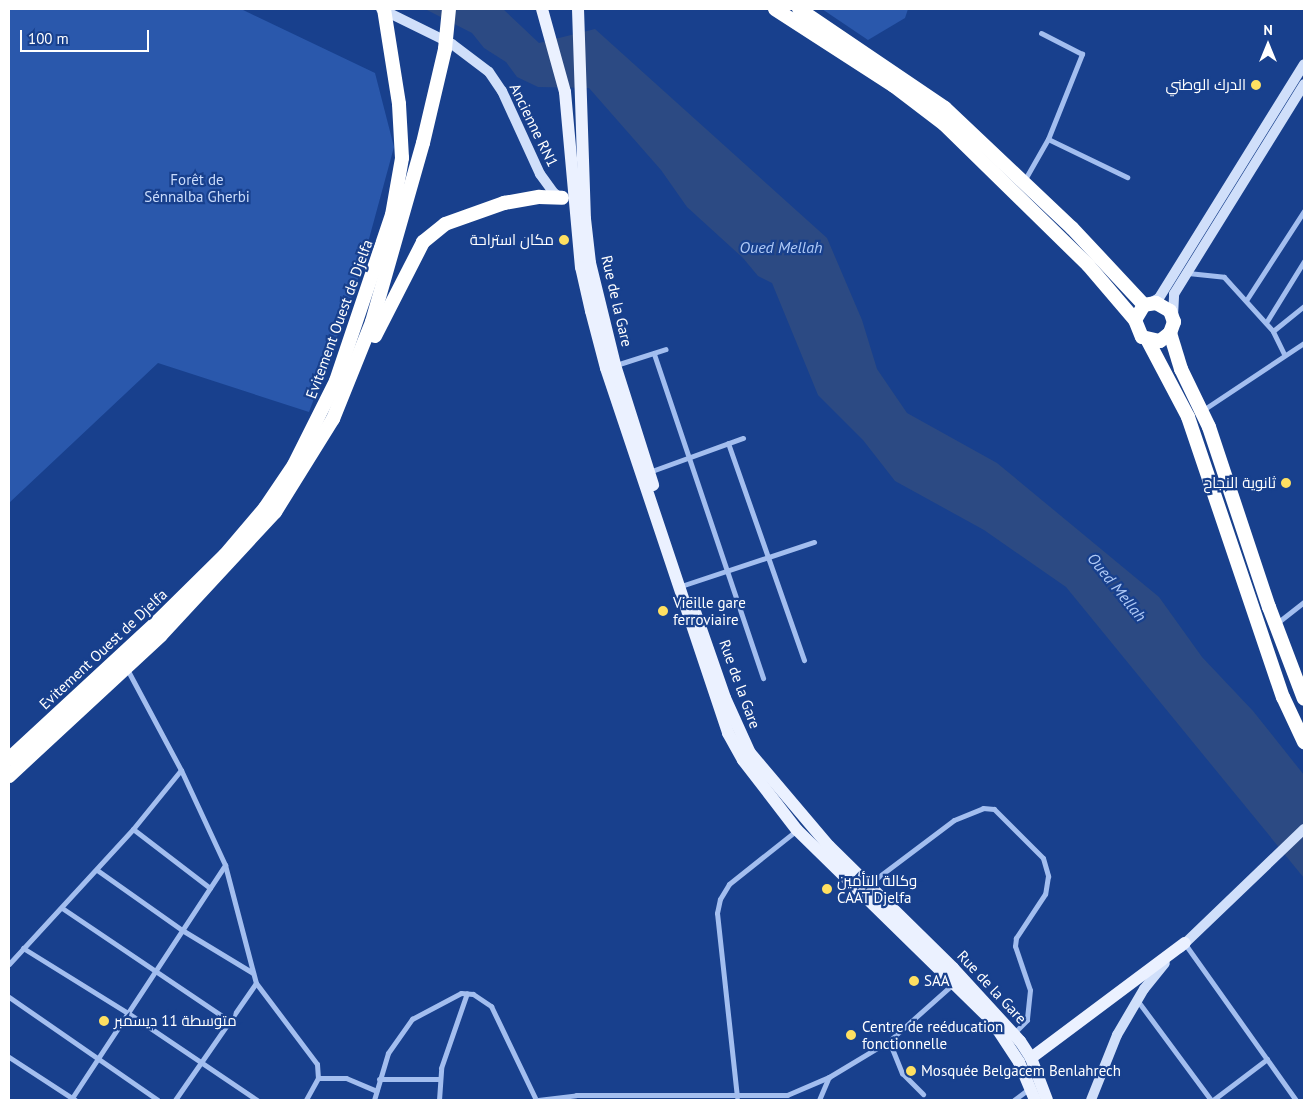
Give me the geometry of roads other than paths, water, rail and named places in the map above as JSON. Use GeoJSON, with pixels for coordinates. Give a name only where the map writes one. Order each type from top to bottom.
{"type":"FeatureCollection","features":[{"type":"Feature","properties":{"kind":"highway","name":"Evitement Ouest de Djelfa"},"geometry":{"type":"LineString","coordinates":[[9,776],[123,662],[224,555],[259,514],[294,465],[316,423],[336,381],[392,215],[402,165],[399,104],[383,9]]}},
{"type":"Feature","properties":{"kind":"highway"},"geometry":{"type":"LineString","coordinates":[[333,419],[385,284],[423,143],[445,49],[449,9]]}},
{"type":"Feature","properties":{"kind":"highway"},"geometry":{"type":"LineString","coordinates":[[775,9],[894,86],[944,124],[1088,265],[1135,320],[1138,332],[1148,341],[1188,417],[1283,697],[1304,742]]}},
{"type":"Feature","properties":{"kind":"highway"},"geometry":{"type":"LineString","coordinates":[[798,9],[945,108],[1072,228],[1147,304],[1166,307],[1173,316],[1170,334],[1181,369],[1202,410],[1275,624],[1304,699]]}},
{"type":"Feature","properties":{"kind":"highway"},"geometry":{"type":"LineString","coordinates":[[123,662],[161,636],[275,512],[333,419],[423,242],[445,224],[470,212],[539,197],[574,199]]}},
{"type":"Feature","properties":{"kind":"highway"},"geometry":{"type":"LineString","coordinates":[[1135,320],[1147,304]]}},
{"type":"Feature","properties":{"kind":"highway"},"geometry":{"type":"LineString","coordinates":[[1148,341],[1160,341],[1170,334]]}},
{"type":"Feature","properties":{"kind":"highway","name":"Evitement Ouest de Djelfa"},"geometry":{"type":"LineString","coordinates":[[9,760],[123,662]]}},
{"type":"Feature","properties":{"kind":"main road","name":"Ancienne RN1"},"geometry":{"type":"LineString","coordinates":[[383,9],[452,44],[489,72],[502,91],[540,174],[554,194],[574,199]]}},
{"type":"Feature","properties":{"kind":"main road"},"geometry":{"type":"LineString","coordinates":[[535,9],[548,28]]}},
{"type":"Feature","properties":{"kind":"main road","name":"Rue de la Gare"},"geometry":{"type":"LineString","coordinates":[[542,9],[565,92],[581,267],[606,368],[717,704],[743,760],[797,830],[958,979],[1014,1034],[1031,1058],[1048,1100]]}},
{"type":"Feature","properties":{"kind":"main road","name":"Rue de la Gare"},"geometry":{"type":"LineString","coordinates":[[578,12],[582,92],[574,199],[615,365],[684,585],[737,730],[765,773],[806,821],[958,979],[1008,1043],[1035,1100]]}},
{"type":"Feature","properties":{"kind":"main road"},"geometry":{"type":"LineString","coordinates":[[1147,304],[1159,298],[1304,64]]}},
{"type":"Feature","properties":{"kind":"main road"},"geometry":{"type":"LineString","coordinates":[[1173,316],[1174,294],[1304,84]]}},
{"type":"Feature","properties":{"kind":"main road"},"geometry":{"type":"LineString","coordinates":[[1092,1100],[1118,1035],[1137,1000],[1159,968],[1304,829]]}},
{"type":"Feature","properties":{"kind":"main road"},"geometry":{"type":"LineString","coordinates":[[1031,1058],[1185,943]]}},
{"type":"Feature","properties":{"kind":"street"},"geometry":{"type":"LineString","coordinates":[[1023,182],[1048,139],[1082,54],[1041,33]]}},
{"type":"Feature","properties":{"kind":"street"},"geometry":{"type":"LineString","coordinates":[[1048,139],[1127,177]]}},
{"type":"Feature","properties":{"kind":"street"},"geometry":{"type":"LineString","coordinates":[[1247,299],[1304,211]]}},
{"type":"Feature","properties":{"kind":"street"},"geometry":{"type":"LineString","coordinates":[[1267,321],[1304,261]]}},
{"type":"Feature","properties":{"kind":"street"},"geometry":{"type":"LineString","coordinates":[[1188,273],[1224,277],[1267,321],[1284,354]]}},
{"type":"Feature","properties":{"kind":"street"},"geometry":{"type":"LineString","coordinates":[[1273,331],[1304,306]]}},
{"type":"Feature","properties":{"kind":"street"},"geometry":{"type":"LineString","coordinates":[[1202,410],[1284,354],[1304,343]]}},
{"type":"Feature","properties":{"kind":"street"},"geometry":{"type":"LineString","coordinates":[[615,365],[666,349]]}},
{"type":"Feature","properties":{"kind":"street"},"geometry":{"type":"LineString","coordinates":[[654,354],[764,678]]}},
{"type":"Feature","properties":{"kind":"street"},"geometry":{"type":"LineString","coordinates":[[649,472],[743,438]]}},
{"type":"Feature","properties":{"kind":"street"},"geometry":{"type":"LineString","coordinates":[[728,443],[766,557],[804,660]]}},
{"type":"Feature","properties":{"kind":"street"},"geometry":{"type":"LineString","coordinates":[[684,585],[727,569],[814,542]]}},
{"type":"Feature","properties":{"kind":"street"},"geometry":{"type":"LineString","coordinates":[[1275,624],[1304,602]]}},
{"type":"Feature","properties":{"kind":"street"},"geometry":{"type":"LineString","coordinates":[[123,662],[181,770],[225,865],[256,983],[317,1064],[318,1078],[306,1100]]}},
{"type":"Feature","properties":{"kind":"street"},"geometry":{"type":"LineString","coordinates":[[9,964],[97,870],[181,770]]}},
{"type":"Feature","properties":{"kind":"street"},"geometry":{"type":"LineString","coordinates":[[868,884],[954,820],[984,808],[994,809],[1043,858],[1048,876],[1045,894],[1016,938],[1015,946],[1030,990],[1026,1020],[1014,1034]]}},
{"type":"Feature","properties":{"kind":"street"},"geometry":{"type":"LineString","coordinates":[[737,1097],[718,913],[720,900],[729,884],[806,821]]}},
{"type":"Feature","properties":{"kind":"street"},"geometry":{"type":"LineString","coordinates":[[133,829],[210,888]]}},
{"type":"Feature","properties":{"kind":"street"},"geometry":{"type":"LineString","coordinates":[[9,1057],[74,1099],[98,1059],[225,865]]}},
{"type":"Feature","properties":{"kind":"street"},"geometry":{"type":"LineString","coordinates":[[97,870],[182,930],[253,973]]}},
{"type":"Feature","properties":{"kind":"street"},"geometry":{"type":"LineString","coordinates":[[62,908],[228,1020]]}},
{"type":"Feature","properties":{"kind":"street"},"geometry":{"type":"LineString","coordinates":[[1185,943],[1296,1100]]}},
{"type":"Feature","properties":{"kind":"street"},"geometry":{"type":"LineString","coordinates":[[23,948],[128,1013],[199,1064],[257,1100]]}},
{"type":"Feature","properties":{"kind":"street"},"geometry":{"type":"LineString","coordinates":[[780,1100],[787,1095],[829,1078],[889,1041],[958,979]]}},
{"type":"Feature","properties":{"kind":"street"},"geometry":{"type":"LineString","coordinates":[[175,1100],[228,1020],[256,983]]}},
{"type":"Feature","properties":{"kind":"street"},"geometry":{"type":"LineString","coordinates":[[439,1100],[440,1079],[467,993]]}},
{"type":"Feature","properties":{"kind":"street"},"geometry":{"type":"LineString","coordinates":[[374,1100],[388,1053],[412,1019],[448,998],[467,993],[473,994],[491,1006],[537,1100],[576,1095],[737,1097],[748,1099],[787,1095]]}},
{"type":"Feature","properties":{"kind":"street"},"geometry":{"type":"LineString","coordinates":[[9,998],[158,1100]]}},
{"type":"Feature","properties":{"kind":"street"},"geometry":{"type":"LineString","coordinates":[[1137,1000],[1212,1100],[1267,1059]]}},
{"type":"Feature","properties":{"kind":"street"},"geometry":{"type":"LineString","coordinates":[[889,1041],[902,1073],[923,1094]]}},
{"type":"Feature","properties":{"kind":"street"},"geometry":{"type":"LineString","coordinates":[[318,1078],[346,1078],[376,1091]]}},
{"type":"Feature","properties":{"kind":"street"},"geometry":{"type":"LineString","coordinates":[[819,1100],[829,1078]]}},
{"type":"Feature","properties":{"kind":"street"},"geometry":{"type":"LineString","coordinates":[[379,1080],[440,1079]]}},
{"type":"Feature","properties":{"kind":"street"},"geometry":{"type":"LineString","coordinates":[[1014,1100],[1030,1088]]}},
{"type":"Feature","properties":{"kind":"street"},"geometry":{"type":"LineString","coordinates":[[653,1100],[658,1096]]}},
{"type":"Feature","properties":{"kind":"water","name":"Oued Mellah"},"geometry":{"type":"Polygon","coordinates":[[[425,9],[503,9],[539,43],[595,29],[827,238],[862,320],[877,369],[907,413],[997,463],[1159,597],[1202,657],[1253,711],[1304,775],[1304,878],[1066,587],[984,530],[895,481],[863,440],[818,395],[772,283],[758,276],[743,258],[687,207],[661,170],[589,88],[538,87],[517,77],[506,62],[484,48],[472,33],[425,9]]]}},
{"type":"Feature","properties":{"kind":"place","name":"الدرك الوطني"},"geometry":{"type":"Point","coordinates":[1256,85]}},
{"type":"Feature","properties":{"kind":"place","name":"مكان استراحة"},"geometry":{"type":"Point","coordinates":[564,240]}},
{"type":"Feature","properties":{"kind":"place","name":"ثانوية النجاح"},"geometry":{"type":"Point","coordinates":[1286,483]}},
{"type":"Feature","properties":{"kind":"place","name":"Vieille gare ferroviaire"},"geometry":{"type":"Point","coordinates":[663,611]}},
{"type":"Feature","properties":{"kind":"place","name":"وكالة التأمين CAAT Djelfa"},"geometry":{"type":"Point","coordinates":[827,889]}},
{"type":"Feature","properties":{"kind":"place","name":"SAA"},"geometry":{"type":"Point","coordinates":[914,981]}},
{"type":"Feature","properties":{"kind":"place","name":"متوسطة 11 ديسمبر"},"geometry":{"type":"Point","coordinates":[104,1021]}},
{"type":"Feature","properties":{"kind":"place","name":"Centre de reéducation fonctionnelle"},"geometry":{"type":"Point","coordinates":[851,1035]}},
{"type":"Feature","properties":{"kind":"place","name":"Mosquée Belgacem Benlahrech"},"geometry":{"type":"Point","coordinates":[911,1071]}},
{"type":"Feature","properties":{"kind":"park label","name":"Forêt de Sénnalba Gherbi"},"geometry":{"type":"Point","coordinates":[197,188]}}]}
